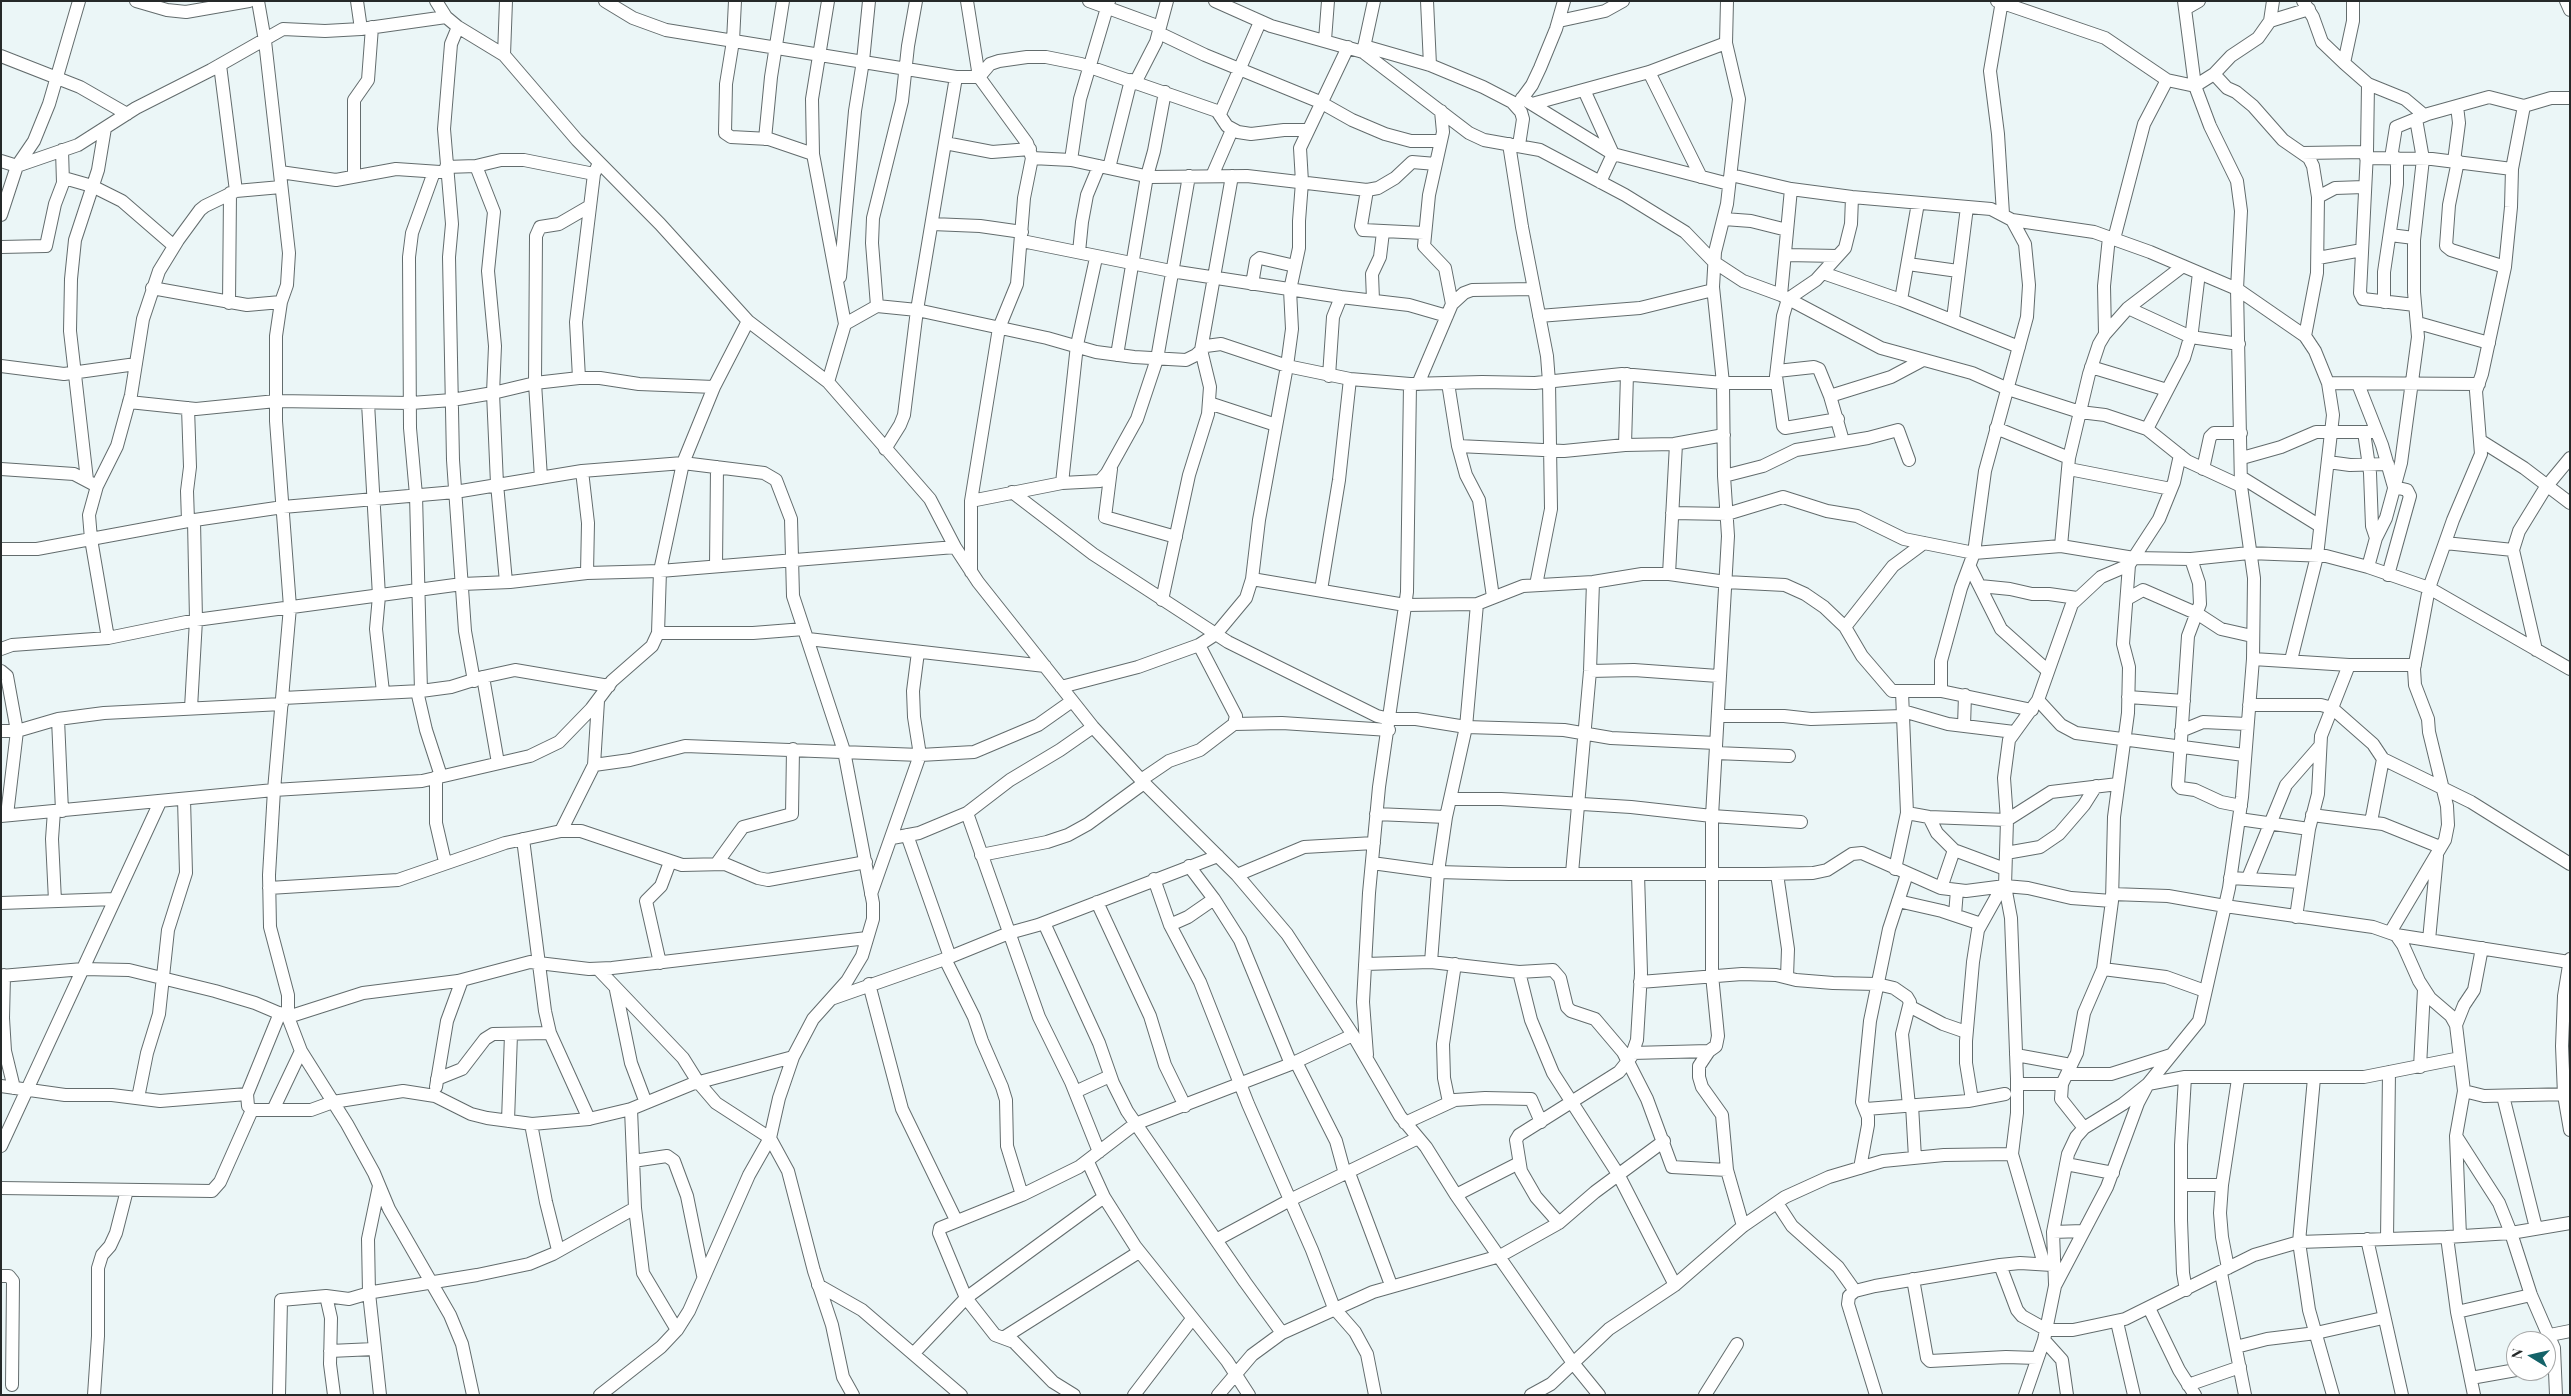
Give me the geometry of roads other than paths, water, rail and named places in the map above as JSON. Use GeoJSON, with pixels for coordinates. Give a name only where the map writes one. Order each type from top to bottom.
{"type":"FeatureCollection","features":[{"type":"Feature","properties":{"kind":"street"},"geometry":{"type":"LineString","coordinates":[[1,215],[17,166],[34,141],[56,79],[79,1]]}},
{"type":"Feature","properties":{"kind":"street"},"geometry":{"type":"LineString","coordinates":[[138,2],[167,10],[186,12],[249,1]]}},
{"type":"Feature","properties":{"kind":"street"},"geometry":{"type":"LineString","coordinates":[[258,1],[289,254],[287,285],[281,302],[276,336],[276,401],[290,608],[274,790],[269,888],[270,927],[288,995],[284,1015],[248,1094],[248,1106],[252,1110],[311,1110],[332,1102],[403,1091],[435,1096],[471,1114],[508,1121],[530,1124],[589,1120],[631,1109],[698,1082],[793,1057]]}},
{"type":"Feature","properties":{"kind":"street"},"geometry":{"type":"LineString","coordinates":[[354,176],[353,103],[368,80],[367,28],[357,1]]}},
{"type":"Feature","properties":{"kind":"street"},"geometry":{"type":"LineString","coordinates":[[504,55],[506,1]]}},
{"type":"Feature","properties":{"kind":"street"},"geometry":{"type":"LineString","coordinates":[[605,1],[633,18],[649,25],[733,41],[956,77],[979,77],[990,64],[1027,57],[1046,57],[1134,80],[1217,111],[1232,130],[1251,134],[1284,130],[1306,130]]}},
{"type":"Feature","properties":{"kind":"street"},"geometry":{"type":"LineString","coordinates":[[735,1],[733,41],[726,84],[725,133],[731,137],[766,139],[813,154]]}},
{"type":"Feature","properties":{"kind":"street"},"geometry":{"type":"LineString","coordinates":[[766,139],[769,96],[783,1]]}},
{"type":"Feature","properties":{"kind":"street"},"geometry":{"type":"LineString","coordinates":[[828,1],[811,109],[813,154],[845,324],[828,382]]}},
{"type":"Feature","properties":{"kind":"street"},"geometry":{"type":"LineString","coordinates":[[839,290],[846,232],[855,111],[864,61],[869,1]]}},
{"type":"Feature","properties":{"kind":"street"},"geometry":{"type":"LineString","coordinates":[[877,306],[872,230],[881,182],[902,102],[908,46],[916,1]]}},
{"type":"Feature","properties":{"kind":"street"},"geometry":{"type":"LineString","coordinates":[[967,1],[979,77],[1031,154],[1024,198],[1017,284],[999,328],[971,501],[971,572]]}},
{"type":"Feature","properties":{"kind":"street"},"geometry":{"type":"LineString","coordinates":[[1089,1],[1108,4],[1205,55],[1320,102],[1352,120],[1404,140],[1441,141]]}},
{"type":"Feature","properties":{"kind":"street"},"geometry":{"type":"LineString","coordinates":[[1080,252],[1082,222],[1087,195],[1104,167],[1134,80],[1160,30],[1167,1]]}},
{"type":"Feature","properties":{"kind":"street"},"geometry":{"type":"LineString","coordinates":[[1215,1],[1260,22],[1348,47],[1430,65],[1524,102],[1613,154],[1701,176],[1852,198],[1991,209],[2007,217],[2094,232],[2237,289],[2305,336],[2315,351],[2328,383],[2333,415],[2317,556],[2291,660]]}},
{"type":"Feature","properties":{"kind":"street"},"geometry":{"type":"LineString","coordinates":[[1325,40],[1328,1]]}},
{"type":"Feature","properties":{"kind":"street"},"geometry":{"type":"LineString","coordinates":[[1364,49],[1374,1]]}},
{"type":"Feature","properties":{"kind":"street"},"geometry":{"type":"LineString","coordinates":[[1427,1],[1430,65]]}},
{"type":"Feature","properties":{"kind":"street"},"geometry":{"type":"LineString","coordinates":[[1536,585],[1551,509],[1547,356],[1534,289],[1514,145],[1522,119],[1524,102],[1559,22],[1564,1]]}},
{"type":"Feature","properties":{"kind":"street"},"geometry":{"type":"LineString","coordinates":[[1559,22],[1605,11],[1623,1]]}},
{"type":"Feature","properties":{"kind":"street"},"geometry":{"type":"LineString","coordinates":[[1727,1],[1726,43],[1739,99],[1724,219],[1714,262],[1713,290],[1723,383],[1724,476],[1727,514],[1726,582],[1718,676],[1718,716],[1712,816],[1712,975],[1718,1036],[1716,1046],[1709,1052],[1700,1066],[1699,1077],[1702,1087],[1722,1115],[1727,1170],[1743,1226]]}},
{"type":"Feature","properties":{"kind":"street"},"geometry":{"type":"LineString","coordinates":[[2054,1266],[2083,1232],[2113,1173],[2138,1103],[2148,1084],[2199,1021],[2225,906],[2241,806],[2253,659],[2254,578],[2241,482],[2240,344],[2237,289],[2241,211],[2237,181],[2210,126],[2195,86],[2184,5],[2199,1]]}},
{"type":"Feature","properties":{"kind":"street"},"geometry":{"type":"LineString","coordinates":[[1941,691],[1941,661],[1960,588],[1974,553],[1985,471],[2027,317],[2029,286],[2025,244],[2007,217],[1990,71],[2000,2],[2105,38],[2167,80],[2195,86],[2214,74],[2231,56],[2258,38],[2270,21],[2273,1]]}},
{"type":"Feature","properties":{"kind":"street"},"geometry":{"type":"LineString","coordinates":[[2344,63],[2353,21],[2353,1]]}},
{"type":"Feature","properties":{"kind":"street"},"geometry":{"type":"LineString","coordinates":[[2566,1],[2570,10]]}},
{"type":"Feature","properties":{"kind":"street"},"geometry":{"type":"LineString","coordinates":[[437,2],[446,17],[458,27],[504,55],[596,168],[727,295],[748,321],[828,382],[930,499],[955,547],[971,572],[1093,727],[1142,782],[1237,875],[1287,934],[1367,1057],[1405,1123],[1418,1138],[1573,1363],[1599,1395]]}},
{"type":"Feature","properties":{"kind":"street"},"geometry":{"type":"LineString","coordinates":[[1071,160],[1080,99],[1108,4]]}},
{"type":"Feature","properties":{"kind":"street"},"geometry":{"type":"LineString","coordinates":[[2270,21],[2306,5],[2322,42],[2368,84],[2405,99],[2420,117],[2423,158],[2414,238],[2415,304],[2418,323],[2412,383],[2403,447],[2394,487],[2386,518],[2376,538],[2368,567]]}},
{"type":"Feature","properties":{"kind":"street"},"geometry":{"type":"LineString","coordinates":[[1,161],[17,166],[78,145],[127,114],[264,41],[283,28],[325,30],[367,28],[446,17]]}},
{"type":"Feature","properties":{"kind":"street"},"geometry":{"type":"LineString","coordinates":[[1220,114],[1260,22]]}},
{"type":"Feature","properties":{"kind":"street"},"geometry":{"type":"LineString","coordinates":[[458,27],[451,44],[442,171],[452,224],[449,257],[455,492],[465,631],[479,679],[498,763]]}},
{"type":"Feature","properties":{"kind":"street"},"geometry":{"type":"LineString","coordinates":[[1524,102],[1584,90],[1649,72],[1726,43]]}},
{"type":"Feature","properties":{"kind":"street"},"geometry":{"type":"LineString","coordinates":[[1061,687],[1138,667],[1199,645],[1216,634],[1246,598],[1252,579],[1259,520],[1292,329],[1290,290],[1299,248],[1302,182],[1300,148],[1306,130],[1348,47]]}},
{"type":"Feature","properties":{"kind":"street"},"geometry":{"type":"LineString","coordinates":[[1364,49],[1469,133],[1484,140],[1540,150],[1600,182],[1685,232],[1714,262],[1743,281],[1785,297],[1881,348],[1972,373],[2008,389],[2080,412],[2105,415],[2147,429],[2180,455],[2203,469],[2241,482],[2320,526]]}},
{"type":"Feature","properties":{"kind":"street"},"geometry":{"type":"LineString","coordinates":[[1,56],[88,92],[127,114]]}},
{"type":"Feature","properties":{"kind":"street"},"geometry":{"type":"LineString","coordinates":[[220,65],[233,192],[229,302]]}},
{"type":"Feature","properties":{"kind":"street"},"geometry":{"type":"LineString","coordinates":[[1649,72],[1701,176]]}},
{"type":"Feature","properties":{"kind":"street"},"geometry":{"type":"LineString","coordinates":[[2214,74],[2227,88],[2236,92],[2253,106],[2283,140],[2302,153],[2313,166],[2318,197],[2318,273],[2305,336]]}},
{"type":"Feature","properties":{"kind":"street"},"geometry":{"type":"LineString","coordinates":[[885,449],[904,415],[917,310],[956,77]]}},
{"type":"Feature","properties":{"kind":"street"},"geometry":{"type":"LineString","coordinates":[[2105,334],[2104,286],[2112,238],[2144,124],[2167,80]]}},
{"type":"Feature","properties":{"kind":"street"},"geometry":{"type":"LineString","coordinates":[[2368,84],[2361,297],[2363,299],[2384,302],[2415,304]]}},
{"type":"Feature","properties":{"kind":"street"},"geometry":{"type":"LineString","coordinates":[[1584,90],[1613,154],[1600,182]]}},
{"type":"Feature","properties":{"kind":"street"},"geometry":{"type":"LineString","coordinates":[[1118,355],[1147,176],[1154,151],[1165,92]]}},
{"type":"Feature","properties":{"kind":"street"},"geometry":{"type":"LineString","coordinates":[[2384,302],[2384,272],[2397,184],[2394,158],[2396,127],[2420,117],[2489,97],[2524,106],[2551,98],[2570,98]]}},
{"type":"Feature","properties":{"kind":"street"},"geometry":{"type":"LineString","coordinates":[[2457,106],[2460,123],[2449,205],[2446,246],[2451,250],[2505,267]]}},
{"type":"Feature","properties":{"kind":"street"},"geometry":{"type":"LineString","coordinates":[[2393,933],[2445,840],[2448,825],[2447,806],[2429,732],[2428,719],[2415,685],[2415,666],[2429,588],[2481,454],[2476,391],[2489,343],[2505,267],[2511,207],[2512,169],[2524,106]]}},
{"type":"Feature","properties":{"kind":"street"},"geometry":{"type":"LineString","coordinates":[[1367,1057],[1363,1002],[1372,863],[1376,814],[1390,725],[1405,605],[1414,384],[1452,304],[1446,268],[1438,258],[1425,250],[1424,233],[1444,122],[1441,111]]}},
{"type":"Feature","properties":{"kind":"street"},"geometry":{"type":"LineString","coordinates":[[105,128],[98,170],[75,240],[71,280],[70,332],[92,483],[89,515],[91,540],[108,638]]}},
{"type":"Feature","properties":{"kind":"street"},"geometry":{"type":"LineString","coordinates":[[1212,176],[1232,130]]}},
{"type":"Feature","properties":{"kind":"street"},"geometry":{"type":"LineString","coordinates":[[945,143],[992,152],[1031,154],[1071,160],[1147,176],[1232,176],[1367,190],[1378,188],[1395,178],[1412,162],[1436,164]]}},
{"type":"Feature","properties":{"kind":"street"},"geometry":{"type":"LineString","coordinates":[[1,247],[46,246],[55,204],[64,178],[62,150]]}},
{"type":"Feature","properties":{"kind":"street"},"geometry":{"type":"LineString","coordinates":[[2302,153],[2423,158],[2512,169]]}},
{"type":"Feature","properties":{"kind":"street"},"geometry":{"type":"LineString","coordinates":[[280,172],[329,180],[396,169],[442,171],[501,160],[524,160],[596,168]]}},
{"type":"Feature","properties":{"kind":"street"},"geometry":{"type":"LineString","coordinates":[[476,166],[494,212],[488,271],[495,346],[494,393],[497,484],[506,582]]}},
{"type":"Feature","properties":{"kind":"street"},"geometry":{"type":"LineString","coordinates":[[579,378],[576,322],[596,168]]}},
{"type":"Feature","properties":{"kind":"street"},"geometry":{"type":"LineString","coordinates":[[442,171],[412,233],[410,248],[410,428],[416,495],[419,589],[419,691],[426,730],[439,777],[436,823],[445,862]]}},
{"type":"Feature","properties":{"kind":"street"},"geometry":{"type":"LineString","coordinates":[[971,501],[1062,483],[1100,480],[1112,466],[1137,419],[1157,359],[1189,176]]}},
{"type":"Feature","properties":{"kind":"street"},"geometry":{"type":"LineString","coordinates":[[1162,600],[1189,475],[1209,403],[1210,387],[1201,350],[1212,277],[1232,176]]}},
{"type":"Feature","properties":{"kind":"street"},"geometry":{"type":"LineString","coordinates":[[64,178],[92,186],[122,201],[174,246]]}},
{"type":"Feature","properties":{"kind":"street"},"geometry":{"type":"LineString","coordinates":[[2318,197],[2335,188],[2364,187]]}},
{"type":"Feature","properties":{"kind":"street"},"geometry":{"type":"LineString","coordinates":[[92,483],[117,446],[129,402],[143,319],[159,271],[174,246],[200,210],[233,192],[281,188]]}},
{"type":"Feature","properties":{"kind":"street"},"geometry":{"type":"LineString","coordinates":[[1792,188],[1787,230],[1784,313],[1777,377],[1785,428],[1838,419]]}},
{"type":"Feature","properties":{"kind":"street"},"geometry":{"type":"LineString","coordinates":[[1367,190],[1361,228],[1383,232],[1424,233]]}},
{"type":"Feature","properties":{"kind":"street"},"geometry":{"type":"LineString","coordinates":[[1785,297],[1824,273],[1845,248],[1851,224],[1852,198]]}},
{"type":"Feature","properties":{"kind":"street"},"geometry":{"type":"LineString","coordinates":[[1901,300],[1918,203]]}},
{"type":"Feature","properties":{"kind":"street"},"geometry":{"type":"LineString","coordinates":[[541,478],[535,383],[538,231],[545,226],[570,219],[590,206]]}},
{"type":"Feature","properties":{"kind":"street"},"geometry":{"type":"LineString","coordinates":[[1953,319],[1967,207]]}},
{"type":"Feature","properties":{"kind":"street"},"geometry":{"type":"LineString","coordinates":[[1724,219],[1751,221],[1787,230]]}},
{"type":"Feature","properties":{"kind":"street"},"geometry":{"type":"LineString","coordinates":[[932,224],[980,226],[1022,236],[1096,258],[1290,290],[1409,305],[1447,316]]}},
{"type":"Feature","properties":{"kind":"street"},"geometry":{"type":"LineString","coordinates":[[1373,300],[1372,274],[1380,257],[1383,232]]}},
{"type":"Feature","properties":{"kind":"street"},"geometry":{"type":"LineString","coordinates":[[2390,235],[2414,238]]}},
{"type":"Feature","properties":{"kind":"street"},"geometry":{"type":"LineString","coordinates":[[2318,258],[2362,250]]}},
{"type":"Feature","properties":{"kind":"street"},"geometry":{"type":"LineString","coordinates":[[1786,255],[1838,256]]}},
{"type":"Feature","properties":{"kind":"street"},"geometry":{"type":"LineString","coordinates":[[1062,483],[1077,346],[1096,258]]}},
{"type":"Feature","properties":{"kind":"street"},"geometry":{"type":"LineString","coordinates":[[1252,284],[1256,261],[1260,258],[1294,266]]}},
{"type":"Feature","properties":{"kind":"street"},"geometry":{"type":"LineString","coordinates":[[1908,264],[1958,271]]}},
{"type":"Feature","properties":{"kind":"street"},"geometry":{"type":"LineString","coordinates":[[2061,546],[2069,464],[2091,366],[2105,334],[2128,308],[2183,266]]}},
{"type":"Feature","properties":{"kind":"street"},"geometry":{"type":"LineString","coordinates":[[1824,273],[1953,319],[2019,347]]}},
{"type":"Feature","properties":{"kind":"street"},"geometry":{"type":"LineString","coordinates":[[2147,429],[2184,358],[2191,337],[2199,273]]}},
{"type":"Feature","properties":{"kind":"street"},"geometry":{"type":"LineString","coordinates":[[152,288],[247,305],[281,302]]}},
{"type":"Feature","properties":{"kind":"street"},"geometry":{"type":"LineString","coordinates":[[1452,304],[1472,290],[1534,289]]}},
{"type":"Feature","properties":{"kind":"street"},"geometry":{"type":"LineString","coordinates":[[1539,316],[1640,308],[1713,290]]}},
{"type":"Feature","properties":{"kind":"street"},"geometry":{"type":"LineString","coordinates":[[1329,376],[1333,317],[1341,297]]}},
{"type":"Feature","properties":{"kind":"street"},"geometry":{"type":"LineString","coordinates":[[845,324],[877,306],[917,310],[1118,355],[1186,360],[1211,344],[1222,344],[1287,366],[1329,376],[1414,384],[1548,382],[1627,374],[1723,383],[1777,377],[1817,368],[1830,396],[1843,441]]}},
{"type":"Feature","properties":{"kind":"street"},"geometry":{"type":"LineString","coordinates":[[2128,308],[2191,337],[2240,344]]}},
{"type":"Feature","properties":{"kind":"street"},"geometry":{"type":"LineString","coordinates":[[1,671],[7,676],[18,732],[4,816],[274,790],[422,781],[530,756],[559,742],[609,686],[652,646],[658,633],[660,571],[683,463],[714,387],[748,321]]}},
{"type":"Feature","properties":{"kind":"street"},"geometry":{"type":"LineString","coordinates":[[2418,323],[2489,343]]}},
{"type":"Feature","properties":{"kind":"street"},"geometry":{"type":"LineString","coordinates":[[1830,396],[1890,377],[1923,360]]}},
{"type":"Feature","properties":{"kind":"street"},"geometry":{"type":"LineString","coordinates":[[1,366],[53,374],[136,364]]}},
{"type":"Feature","properties":{"kind":"street"},"geometry":{"type":"LineString","coordinates":[[2091,366],[2167,390]]}},
{"type":"Feature","properties":{"kind":"street"},"geometry":{"type":"LineString","coordinates":[[1625,445],[1627,374]]}},
{"type":"Feature","properties":{"kind":"street"},"geometry":{"type":"LineString","coordinates":[[129,402],[188,408],[276,401],[411,403],[452,400],[494,393],[535,383],[579,378],[600,378],[654,385],[714,387]]}},
{"type":"Feature","properties":{"kind":"street"},"geometry":{"type":"LineString","coordinates":[[1321,590],[1339,480],[1350,379]]}},
{"type":"Feature","properties":{"kind":"street"},"geometry":{"type":"LineString","coordinates":[[2328,383],[2478,384]]}},
{"type":"Feature","properties":{"kind":"street"},"geometry":{"type":"LineString","coordinates":[[1448,384],[1458,446],[1466,475],[1479,500],[1493,597]]}},
{"type":"Feature","properties":{"kind":"street"},"geometry":{"type":"LineString","coordinates":[[2358,384],[2370,432],[2388,464],[2394,487]]}},
{"type":"Feature","properties":{"kind":"street"},"geometry":{"type":"LineString","coordinates":[[368,403],[379,596],[376,629],[383,692]]}},
{"type":"Feature","properties":{"kind":"street"},"geometry":{"type":"LineString","coordinates":[[1209,403],[1276,425]]}},
{"type":"Feature","properties":{"kind":"street"},"geometry":{"type":"LineString","coordinates":[[188,408],[190,467],[187,491],[196,620],[191,708]]}},
{"type":"Feature","properties":{"kind":"street"},"geometry":{"type":"LineString","coordinates":[[1996,428],[2069,464],[2171,489]]}},
{"type":"Feature","properties":{"kind":"street"},"geometry":{"type":"LineString","coordinates":[[1724,476],[1763,466],[1796,450],[1818,448],[1898,430],[1909,460]]}},
{"type":"Feature","properties":{"kind":"street"},"geometry":{"type":"LineString","coordinates":[[2242,458],[2281,448],[2316,432],[2370,432]]}},
{"type":"Feature","properties":{"kind":"street"},"geometry":{"type":"LineString","coordinates":[[2370,432],[2368,465],[2372,526],[2376,538]]}},
{"type":"Feature","properties":{"kind":"street"},"geometry":{"type":"LineString","coordinates":[[2203,469],[2210,437],[2214,433],[2241,433]]}},
{"type":"Feature","properties":{"kind":"street"},"geometry":{"type":"LineString","coordinates":[[1458,446],[1549,451],[1625,445],[1676,444],[1724,435]]}},
{"type":"Feature","properties":{"kind":"street"},"geometry":{"type":"LineString","coordinates":[[2481,440],[2524,468],[2546,487],[2570,503]]}},
{"type":"Feature","properties":{"kind":"street"},"geometry":{"type":"LineString","coordinates":[[1669,574],[1676,444]]}},
{"type":"Feature","properties":{"kind":"street"},"geometry":{"type":"LineString","coordinates":[[2084,1128],[2061,1098],[2066,1074],[2080,1045],[2084,1013],[2104,969],[2112,898],[2118,784],[2128,697],[2129,667],[2123,644],[2131,562],[2159,519],[2171,489],[2180,455]]}},
{"type":"Feature","properties":{"kind":"street"},"geometry":{"type":"LineString","coordinates":[[2536,650],[2513,550],[2519,530],[2546,487],[2570,458]]}},
{"type":"Feature","properties":{"kind":"street"},"geometry":{"type":"LineString","coordinates":[[2328,462],[2368,465],[2388,464]]}},
{"type":"Feature","properties":{"kind":"street"},"geometry":{"type":"LineString","coordinates":[[1,550],[37,549],[190,521],[283,507],[455,492],[582,471],[683,463],[764,473],[776,480],[791,519],[792,596],[844,751],[874,910],[862,956],[847,981],[813,1019],[793,1057],[779,1098],[770,1138],[749,1175],[703,1275],[689,1311],[677,1330],[661,1347],[600,1395]]}},
{"type":"Feature","properties":{"kind":"street"},"geometry":{"type":"LineString","coordinates":[[1112,466],[1106,517],[1176,537]]}},
{"type":"Feature","properties":{"kind":"street"},"geometry":{"type":"LineString","coordinates":[[716,566],[717,467]]}},
{"type":"Feature","properties":{"kind":"street"},"geometry":{"type":"LineString","coordinates":[[1,469],[74,474],[92,483]]}},
{"type":"Feature","properties":{"kind":"street"},"geometry":{"type":"LineString","coordinates":[[582,471],[588,523],[587,573]]}},
{"type":"Feature","properties":{"kind":"street"},"geometry":{"type":"LineString","coordinates":[[2388,575],[2410,496],[2408,490],[2394,487]]}},
{"type":"Feature","properties":{"kind":"street"},"geometry":{"type":"LineString","coordinates":[[1012,492],[1093,554],[1216,634],[1390,725]]}},
{"type":"Feature","properties":{"kind":"street"},"geometry":{"type":"LineString","coordinates":[[1672,514],[1727,514],[1783,497],[1827,511],[1857,516],[1892,534],[1924,543],[1974,553],[2061,546],[2131,562],[2191,559],[2250,553],[2317,556],[2338,559],[2429,588],[2570,669]]}},
{"type":"Feature","properties":{"kind":"street"},"geometry":{"type":"LineString","coordinates":[[1845,627],[1893,566],[1924,543]]}},
{"type":"Feature","properties":{"kind":"street"},"geometry":{"type":"LineString","coordinates":[[2445,543],[2513,550]]}},
{"type":"Feature","properties":{"kind":"street"},"geometry":{"type":"LineString","coordinates":[[1,648],[12,645],[108,638],[196,620],[462,584],[506,582],[587,573],[660,571],[955,547]]}},
{"type":"Feature","properties":{"kind":"street"},"geometry":{"type":"LineString","coordinates":[[2191,559],[2199,583],[2200,604],[2198,614],[2188,636],[2179,787],[2222,802],[2241,806]]}},
{"type":"Feature","properties":{"kind":"street"},"geometry":{"type":"LineString","coordinates":[[2054,1266],[2012,1154],[2017,1084],[2011,918],[2004,886],[2007,820],[2004,778],[2010,740],[2035,705],[2068,613],[2077,598],[2101,577],[2131,562]]}},
{"type":"Feature","properties":{"kind":"street"},"geometry":{"type":"LineString","coordinates":[[1970,567],[2001,629],[2048,671]]}},
{"type":"Feature","properties":{"kind":"street"},"geometry":{"type":"LineString","coordinates":[[1252,579],[1405,605],[1477,604],[1511,590],[1536,585],[1593,582],[1642,574],[1669,574],[1726,582],[1785,585],[1805,594],[1824,607],[1845,627],[1862,656],[1888,689],[1897,693],[1941,691],[2035,705],[2070,732],[2244,755]]}},
{"type":"Feature","properties":{"kind":"street"},"geometry":{"type":"LineString","coordinates":[[1572,873],[1590,671],[1593,582]]}},
{"type":"Feature","properties":{"kind":"street"},"geometry":{"type":"LineString","coordinates":[[1980,586],[2010,589],[2032,594],[2049,594],[2077,598]]}},
{"type":"Feature","properties":{"kind":"street"},"geometry":{"type":"LineString","coordinates":[[2127,599],[2143,590],[2198,614],[2227,632],[2252,636]]}},
{"type":"Feature","properties":{"kind":"street"},"geometry":{"type":"LineString","coordinates":[[1431,962],[1438,872],[1446,817],[1466,727],[1477,604]]}},
{"type":"Feature","properties":{"kind":"street"},"geometry":{"type":"LineString","coordinates":[[658,633],[806,634],[918,652],[1045,666]]}},
{"type":"Feature","properties":{"kind":"street"},"geometry":{"type":"LineString","coordinates":[[1199,645],[1236,716],[1234,724]]}},
{"type":"Feature","properties":{"kind":"street"},"geometry":{"type":"LineString","coordinates":[[871,894],[920,755],[914,717],[913,691],[918,652]]}},
{"type":"Feature","properties":{"kind":"street"},"geometry":{"type":"LineString","coordinates":[[2253,659],[2291,660],[2349,666],[2415,666]]}},
{"type":"Feature","properties":{"kind":"street"},"geometry":{"type":"LineString","coordinates":[[2296,917],[2309,829],[2318,794],[2320,746],[2332,708],[2349,666]]}},
{"type":"Feature","properties":{"kind":"street"},"geometry":{"type":"LineString","coordinates":[[1,731],[18,732],[58,719],[104,713],[191,708],[383,692],[419,691],[451,687],[515,670],[609,686]]}},
{"type":"Feature","properties":{"kind":"street"},"geometry":{"type":"LineString","coordinates":[[1590,671],[1634,670],[1718,676]]}},
{"type":"Feature","properties":{"kind":"street"},"geometry":{"type":"LineString","coordinates":[[1895,869],[1907,812],[1902,692]]}},
{"type":"Feature","properties":{"kind":"street"},"geometry":{"type":"LineString","coordinates":[[1964,726],[1965,696]]}},
{"type":"Feature","properties":{"kind":"street"},"geometry":{"type":"LineString","coordinates":[[2128,697],[2184,701]]}},
{"type":"Feature","properties":{"kind":"street"},"geometry":{"type":"LineString","coordinates":[[561,830],[594,765],[598,700]]}},
{"type":"Feature","properties":{"kind":"street"},"geometry":{"type":"LineString","coordinates":[[594,765],[630,760],[685,746],[920,755],[974,752],[1038,725],[1072,701]]}},
{"type":"Feature","properties":{"kind":"street"},"geometry":{"type":"LineString","coordinates":[[2249,705],[2321,705],[2332,708],[2373,744],[2383,759],[2488,812],[2570,864]]}},
{"type":"Feature","properties":{"kind":"street"},"geometry":{"type":"LineString","coordinates":[[1718,716],[1784,716],[1811,719],[1903,713],[1948,724],[2014,732]]}},
{"type":"Feature","properties":{"kind":"street"},"geometry":{"type":"LineString","coordinates":[[55,901],[52,839],[58,811],[58,719]]}},
{"type":"Feature","properties":{"kind":"street"},"geometry":{"type":"LineString","coordinates":[[981,855],[1047,842],[1068,835],[1088,824],[1169,761],[1200,750],[1234,724],[1390,725],[1416,719],[1466,727],[1564,730],[1584,734],[1789,756]]}},
{"type":"Feature","properties":{"kind":"street"},"geometry":{"type":"LineString","coordinates":[[2182,731],[2203,722],[2247,724]]}},
{"type":"Feature","properties":{"kind":"street"},"geometry":{"type":"LineString","coordinates":[[892,838],[919,833],[967,813],[1010,780],[1060,750],[1093,727]]}},
{"type":"Feature","properties":{"kind":"street"},"geometry":{"type":"LineString","coordinates":[[2248,878],[2286,785],[2320,746]]}},
{"type":"Feature","properties":{"kind":"street"},"geometry":{"type":"LineString","coordinates":[[717,863],[743,826],[792,814],[793,749]]}},
{"type":"Feature","properties":{"kind":"street"},"geometry":{"type":"LineString","coordinates":[[2371,822],[2383,759]]}},
{"type":"Feature","properties":{"kind":"street"},"geometry":{"type":"LineString","coordinates":[[1907,812],[1929,817],[2007,820],[2051,792],[2118,784]]}},
{"type":"Feature","properties":{"kind":"street"},"geometry":{"type":"LineString","coordinates":[[2006,853],[2040,847],[2059,834],[2084,805],[2096,786]]}},
{"type":"Feature","properties":{"kind":"street"},"geometry":{"type":"LineString","coordinates":[[138,1098],[147,1053],[159,1014],[168,930],[183,888],[187,866],[184,799]]}},
{"type":"Feature","properties":{"kind":"street"},"geometry":{"type":"LineString","coordinates":[[1450,800],[1501,799],[1631,807],[1712,816],[1801,822]]}},
{"type":"Feature","properties":{"kind":"street"},"geometry":{"type":"LineString","coordinates":[[1,1146],[160,802]]}},
{"type":"Feature","properties":{"kind":"street"},"geometry":{"type":"LineString","coordinates":[[967,813],[1038,1016],[1075,1092],[1099,1152]]}},
{"type":"Feature","properties":{"kind":"street"},"geometry":{"type":"LineString","coordinates":[[1376,814],[1446,817]]}},
{"type":"Feature","properties":{"kind":"street"},"geometry":{"type":"LineString","coordinates":[[2312,815],[2371,822],[2405,832],[2439,849]]}},
{"type":"Feature","properties":{"kind":"street"},"geometry":{"type":"LineString","coordinates":[[1929,817],[1942,838],[1954,850],[2005,868]]}},
{"type":"Feature","properties":{"kind":"street"},"geometry":{"type":"LineString","coordinates":[[2239,819],[2309,829]]}},
{"type":"Feature","properties":{"kind":"street"},"geometry":{"type":"LineString","coordinates":[[269,888],[398,880],[445,862],[561,830],[581,831],[682,865],[725,864],[758,878],[768,880],[866,862]]}},
{"type":"Feature","properties":{"kind":"street"},"geometry":{"type":"LineString","coordinates":[[907,835],[947,958],[974,1017],[1002,1087],[1006,1100],[1007,1146],[1022,1195]]}},
{"type":"Feature","properties":{"kind":"street"},"geometry":{"type":"LineString","coordinates":[[523,839],[538,962],[550,1033],[589,1120]]}},
{"type":"Feature","properties":{"kind":"street"},"geometry":{"type":"LineString","coordinates":[[1237,875],[1304,847],[1374,843]]}},
{"type":"Feature","properties":{"kind":"street"},"geometry":{"type":"LineString","coordinates":[[2429,940],[2439,849]]}},
{"type":"Feature","properties":{"kind":"street"},"geometry":{"type":"LineString","coordinates":[[1941,888],[1954,850]]}},
{"type":"Feature","properties":{"kind":"street"},"geometry":{"type":"LineString","coordinates":[[1372,863],[1438,872],[1777,874],[1813,873],[1827,870],[1858,853],[1862,853],[1941,888],[1957,890],[2004,886],[2028,888],[2071,898],[2168,896],[2296,917],[2373,927],[2429,940],[2570,960],[2564,1004],[2570,1130]]}},
{"type":"Feature","properties":{"kind":"street"},"geometry":{"type":"LineString","coordinates":[[828,1000],[947,958],[1009,933],[1044,923],[1154,879],[1218,856]]}},
{"type":"Feature","properties":{"kind":"street"},"geometry":{"type":"LineString","coordinates":[[660,964],[646,900],[661,886],[670,862]]}},
{"type":"Feature","properties":{"kind":"street"},"geometry":{"type":"LineString","coordinates":[[1189,866],[1214,899],[1240,940],[1294,1063],[1336,1141],[1347,1174],[1392,1285]]}},
{"type":"Feature","properties":{"kind":"street"},"geometry":{"type":"LineString","coordinates":[[1559,1223],[1536,1197],[1521,1171],[1516,1137],[1619,1072],[1630,1058],[1637,1040],[1640,982],[1638,874]]}},
{"type":"Feature","properties":{"kind":"street"},"geometry":{"type":"LineString","coordinates":[[1777,874],[1788,949],[1787,978]]}},
{"type":"Feature","properties":{"kind":"street"},"geometry":{"type":"LineString","coordinates":[[1860,1168],[1868,1125],[1866,1109],[1862,1102],[1870,1021],[1876,984],[1889,929],[1907,874]]}},
{"type":"Feature","properties":{"kind":"street"},"geometry":{"type":"LineString","coordinates":[[2230,878],[2301,882]]}},
{"type":"Feature","properties":{"kind":"street"},"geometry":{"type":"LineString","coordinates":[[1154,879],[1170,925],[1200,982],[1240,1084],[1312,1250],[1334,1308],[1355,1332],[1367,1354],[1375,1395]]}},
{"type":"Feature","properties":{"kind":"street"},"geometry":{"type":"LineString","coordinates":[[1972,1100],[1966,1063],[1966,1032],[1973,962],[1981,924],[2004,886]]}},
{"type":"Feature","properties":{"kind":"street"},"geometry":{"type":"LineString","coordinates":[[1954,915],[1957,890]]}},
{"type":"Feature","properties":{"kind":"street"},"geometry":{"type":"LineString","coordinates":[[1,903],[115,899]]}},
{"type":"Feature","properties":{"kind":"street"},"geometry":{"type":"LineString","coordinates":[[1170,925],[1188,917],[1214,899]]}},
{"type":"Feature","properties":{"kind":"street"},"geometry":{"type":"LineString","coordinates":[[1898,901],[1981,924]]}},
{"type":"Feature","properties":{"kind":"street"},"geometry":{"type":"LineString","coordinates":[[1097,902],[1150,1016],[1165,1064],[1185,1106]]}},
{"type":"Feature","properties":{"kind":"street"},"geometry":{"type":"LineString","coordinates":[[1044,923],[1099,1043],[1110,1076],[1135,1124],[1282,1333]]}},
{"type":"Feature","properties":{"kind":"street"},"geometry":{"type":"LineString","coordinates":[[2393,933],[2404,945],[2430,998],[2451,1016],[2456,1025],[2464,1091],[2456,1136],[2454,1237],[2457,1312],[2474,1395]]}},
{"type":"Feature","properties":{"kind":"street"},"geometry":{"type":"LineString","coordinates":[[248,1094],[174,1101],[112,1095],[65,1095],[7,1087],[2,1018],[2,976],[83,969],[129,970],[255,1003],[284,1015],[363,993],[462,980],[493,970],[530,962],[598,969],[660,964],[867,938]]}},
{"type":"Feature","properties":{"kind":"street"},"geometry":{"type":"LineString","coordinates":[[2456,1025],[2464,1005],[2474,990],[2482,948]]}},
{"type":"Feature","properties":{"kind":"street"},"geometry":{"type":"LineString","coordinates":[[1365,964],[1431,962],[1519,972],[1553,970],[1557,974],[1567,1007],[1571,1011],[1595,1019],[1630,1058],[1664,1141],[1672,1166],[1727,1170]]}},
{"type":"Feature","properties":{"kind":"street"},"geometry":{"type":"LineString","coordinates":[[1449,1102],[1444,1078],[1443,1044],[1454,964]]}},
{"type":"Feature","properties":{"kind":"street"},"geometry":{"type":"LineString","coordinates":[[598,969],[683,1058],[698,1082],[716,1103],[770,1138],[788,1171],[818,1284],[832,1325],[843,1376],[853,1395]]}},
{"type":"Feature","properties":{"kind":"street"},"geometry":{"type":"LineString","coordinates":[[2104,969],[2166,977],[2205,990]]}},
{"type":"Feature","properties":{"kind":"street"},"geometry":{"type":"LineString","coordinates":[[1519,972],[1531,1020],[1553,1073],[1618,1174],[1675,1285]]}},
{"type":"Feature","properties":{"kind":"street"},"geometry":{"type":"LineString","coordinates":[[1640,982],[1712,975],[1768,975],[1814,982],[1876,984],[1894,988],[1907,997],[1909,1006],[1902,1034],[1915,1158]]}},
{"type":"Feature","properties":{"kind":"street"},"geometry":{"type":"LineString","coordinates":[[435,1096],[448,1020],[462,980]]}},
{"type":"Feature","properties":{"kind":"street"},"geometry":{"type":"LineString","coordinates":[[870,984],[902,1110],[956,1220]]}},
{"type":"Feature","properties":{"kind":"street"},"geometry":{"type":"LineString","coordinates":[[616,989],[631,1063],[646,1103]]}},
{"type":"Feature","properties":{"kind":"street"},"geometry":{"type":"LineString","coordinates":[[2420,1067],[2424,989]]}},
{"type":"Feature","properties":{"kind":"street"},"geometry":{"type":"LineString","coordinates":[[1909,1006],[1943,1024],[1966,1032]]}},
{"type":"Feature","properties":{"kind":"street"},"geometry":{"type":"LineString","coordinates":[[284,1015],[301,1051],[332,1102],[379,1186],[389,1209],[450,1315],[462,1344],[473,1395]]}},
{"type":"Feature","properties":{"kind":"street"},"geometry":{"type":"LineString","coordinates":[[437,1080],[462,1069],[485,1039],[493,1034],[550,1033]]}},
{"type":"Feature","properties":{"kind":"street"},"geometry":{"type":"LineString","coordinates":[[508,1121],[511,1034]]}},
{"type":"Feature","properties":{"kind":"street"},"geometry":{"type":"LineString","coordinates":[[1074,1395],[1053,1382],[1014,1342],[994,1335],[966,1298],[939,1233],[940,1228],[1022,1195],[1088,1162],[1135,1124],[1294,1063],[1353,1035]]}},
{"type":"Feature","properties":{"kind":"street"},"geometry":{"type":"LineString","coordinates":[[273,1110],[301,1051]]}},
{"type":"Feature","properties":{"kind":"street"},"geometry":{"type":"LineString","coordinates":[[1630,1058],[1709,1052]]}},
{"type":"Feature","properties":{"kind":"street"},"geometry":{"type":"LineString","coordinates":[[2016,1055],[2066,1074]]}},
{"type":"Feature","properties":{"kind":"street"},"geometry":{"type":"LineString","coordinates":[[2017,1084],[2066,1074],[2111,1074],[2170,1055]]}},
{"type":"Feature","properties":{"kind":"street"},"geometry":{"type":"LineString","coordinates":[[2024,1395],[2046,1335],[2055,1286],[2053,1232],[2066,1164],[2076,1137],[2084,1128],[2123,1104],[2148,1084],[2185,1077],[2364,1077],[2460,1058]]}},
{"type":"Feature","properties":{"kind":"street"},"geometry":{"type":"LineString","coordinates":[[2387,1239],[2389,1072]]}},
{"type":"Feature","properties":{"kind":"street"},"geometry":{"type":"LineString","coordinates":[[1075,1092],[1110,1076]]}},
{"type":"Feature","properties":{"kind":"street"},"geometry":{"type":"LineString","coordinates":[[2185,1077],[2181,1185],[2183,1272],[2186,1290]]}},
{"type":"Feature","properties":{"kind":"street"},"geometry":{"type":"LineString","coordinates":[[2238,1078],[2222,1185],[2222,1238],[2236,1347],[2245,1395]]}},
{"type":"Feature","properties":{"kind":"street"},"geometry":{"type":"LineString","coordinates":[[2314,1078],[2298,1242],[2306,1293],[2333,1395]]}},
{"type":"Feature","properties":{"kind":"street"},"geometry":{"type":"LineString","coordinates":[[2464,1091],[2484,1096],[2567,1094]]}},
{"type":"Feature","properties":{"kind":"street"},"geometry":{"type":"LineString","coordinates":[[1866,1109],[1972,1100],[2005,1094]]}},
{"type":"Feature","properties":{"kind":"street"},"geometry":{"type":"LineString","coordinates":[[2503,1096],[2536,1228]]}},
{"type":"Feature","properties":{"kind":"street"},"geometry":{"type":"LineString","coordinates":[[1405,1123],[1449,1102],[1485,1098],[1529,1098],[1533,1101],[1541,1122]]}},
{"type":"Feature","properties":{"kind":"street"},"geometry":{"type":"LineString","coordinates":[[631,1109],[635,1208],[643,1273],[677,1330]]}},
{"type":"Feature","properties":{"kind":"street"},"geometry":{"type":"LineString","coordinates":[[1,1188],[212,1191],[220,1182],[252,1110]]}},
{"type":"Feature","properties":{"kind":"street"},"geometry":{"type":"LineString","coordinates":[[530,1124],[558,1250]]}},
{"type":"Feature","properties":{"kind":"street"},"geometry":{"type":"LineString","coordinates":[[2456,1136],[2499,1203],[2531,1295],[2548,1331]]}},
{"type":"Feature","properties":{"kind":"street"},"geometry":{"type":"LineString","coordinates":[[1216,1240],[1290,1200],[1418,1138]]}},
{"type":"Feature","properties":{"kind":"street"},"geometry":{"type":"LineString","coordinates":[[1218,1395],[1252,1355],[1282,1333],[1334,1308],[1392,1285],[1500,1256],[1559,1223],[1618,1174],[1664,1141]]}},
{"type":"Feature","properties":{"kind":"street"},"geometry":{"type":"LineString","coordinates":[[1531,1395],[1551,1384],[1610,1329],[1675,1285],[1743,1226],[1777,1203],[1829,1178],[1884,1161],[2012,1154]]}},
{"type":"Feature","properties":{"kind":"street"},"geometry":{"type":"LineString","coordinates":[[633,1161],[667,1156],[674,1161],[687,1196],[703,1275]]}},
{"type":"Feature","properties":{"kind":"street"},"geometry":{"type":"LineString","coordinates":[[1088,1162],[1104,1197],[1139,1252],[1235,1373],[1249,1395]]}},
{"type":"Feature","properties":{"kind":"street"},"geometry":{"type":"LineString","coordinates":[[1456,1195],[1519,1163]]}},
{"type":"Feature","properties":{"kind":"street"},"geometry":{"type":"LineString","coordinates":[[2066,1164],[2113,1173]]}},
{"type":"Feature","properties":{"kind":"street"},"geometry":{"type":"LineString","coordinates":[[2181,1185],[2222,1185]]}},
{"type":"Feature","properties":{"kind":"street"},"geometry":{"type":"LineString","coordinates":[[379,1186],[368,1239],[369,1293],[380,1395]]}},
{"type":"Feature","properties":{"kind":"street"},"geometry":{"type":"LineString","coordinates":[[94,1395],[98,1336],[98,1268],[102,1255],[110,1246],[116,1233],[127,1190]]}},
{"type":"Feature","properties":{"kind":"street"},"geometry":{"type":"LineString","coordinates":[[914,1352],[966,1298],[1104,1197]]}},
{"type":"Feature","properties":{"kind":"street"},"geometry":{"type":"LineString","coordinates":[[1777,1203],[1792,1226],[1838,1267],[1855,1292]]}},
{"type":"Feature","properties":{"kind":"street"},"geometry":{"type":"LineString","coordinates":[[279,1395],[280,1302],[284,1299],[326,1296],[349,1299],[369,1293],[529,1264],[635,1208]]}},
{"type":"Feature","properties":{"kind":"street"},"geometry":{"type":"LineString","coordinates":[[2046,1335],[2117,1322],[2186,1290],[2254,1255],[2298,1242],[2367,1238],[2454,1237],[2511,1233],[2570,1222]]}},
{"type":"Feature","properties":{"kind":"street"},"geometry":{"type":"LineString","coordinates":[[2053,1232],[2083,1232]]}},
{"type":"Feature","properties":{"kind":"street"},"geometry":{"type":"LineString","coordinates":[[2367,1238],[2383,1318],[2402,1395]]}},
{"type":"Feature","properties":{"kind":"street"},"geometry":{"type":"LineString","coordinates":[[1003,1338],[1139,1252]]}},
{"type":"Feature","properties":{"kind":"street"},"geometry":{"type":"LineString","coordinates":[[1876,1395],[1848,1304],[1849,1296],[1855,1292],[1913,1279],[2000,1265],[2054,1266]]}},
{"type":"Feature","properties":{"kind":"street"},"geometry":{"type":"LineString","coordinates":[[2000,1265],[2017,1310],[2046,1335],[2062,1360],[2067,1395]]}},
{"type":"Feature","properties":{"kind":"street"},"geometry":{"type":"LineString","coordinates":[[1,1276],[9,1276],[12,1281],[7,1325],[12,1386]]}},
{"type":"Feature","properties":{"kind":"street"},"geometry":{"type":"LineString","coordinates":[[1913,1279],[1927,1358],[1930,1361],[2006,1357],[2037,1358]]}},
{"type":"Feature","properties":{"kind":"street"},"geometry":{"type":"LineString","coordinates":[[818,1284],[862,1310],[914,1352],[961,1395]]}},
{"type":"Feature","properties":{"kind":"street"},"geometry":{"type":"LineString","coordinates":[[2457,1312],[2531,1295]]}},
{"type":"Feature","properties":{"kind":"street"},"geometry":{"type":"LineString","coordinates":[[326,1296],[331,1318],[330,1351],[334,1395]]}},
{"type":"Feature","properties":{"kind":"street"},"geometry":{"type":"LineString","coordinates":[[2149,1308],[2192,1390],[2240,1367]]}},
{"type":"Feature","properties":{"kind":"street"},"geometry":{"type":"LineString","coordinates":[[2236,1347],[2267,1339],[2316,1334],[2383,1318]]}},
{"type":"Feature","properties":{"kind":"street"},"geometry":{"type":"LineString","coordinates":[[1134,1395],[1192,1319]]}},
{"type":"Feature","properties":{"kind":"street"},"geometry":{"type":"LineString","coordinates":[[2117,1322],[2134,1395]]}},
{"type":"Feature","properties":{"kind":"street"},"geometry":{"type":"LineString","coordinates":[[2556,1334],[2570,1331]]}},
{"type":"Feature","properties":{"kind":"street"},"geometry":{"type":"LineString","coordinates":[[1704,1395],[1737,1344]]}},
{"type":"Feature","properties":{"kind":"street"},"geometry":{"type":"LineString","coordinates":[[330,1351],[374,1349]]}},
{"type":"Feature","properties":{"kind":"street"},"geometry":{"type":"LineString","coordinates":[[2471,1378],[2506,1372]]}},
{"type":"Feature","properties":{"kind":"street"},"geometry":{"type":"LineString","coordinates":[[2554,1381],[2556,1395]]}}]}
